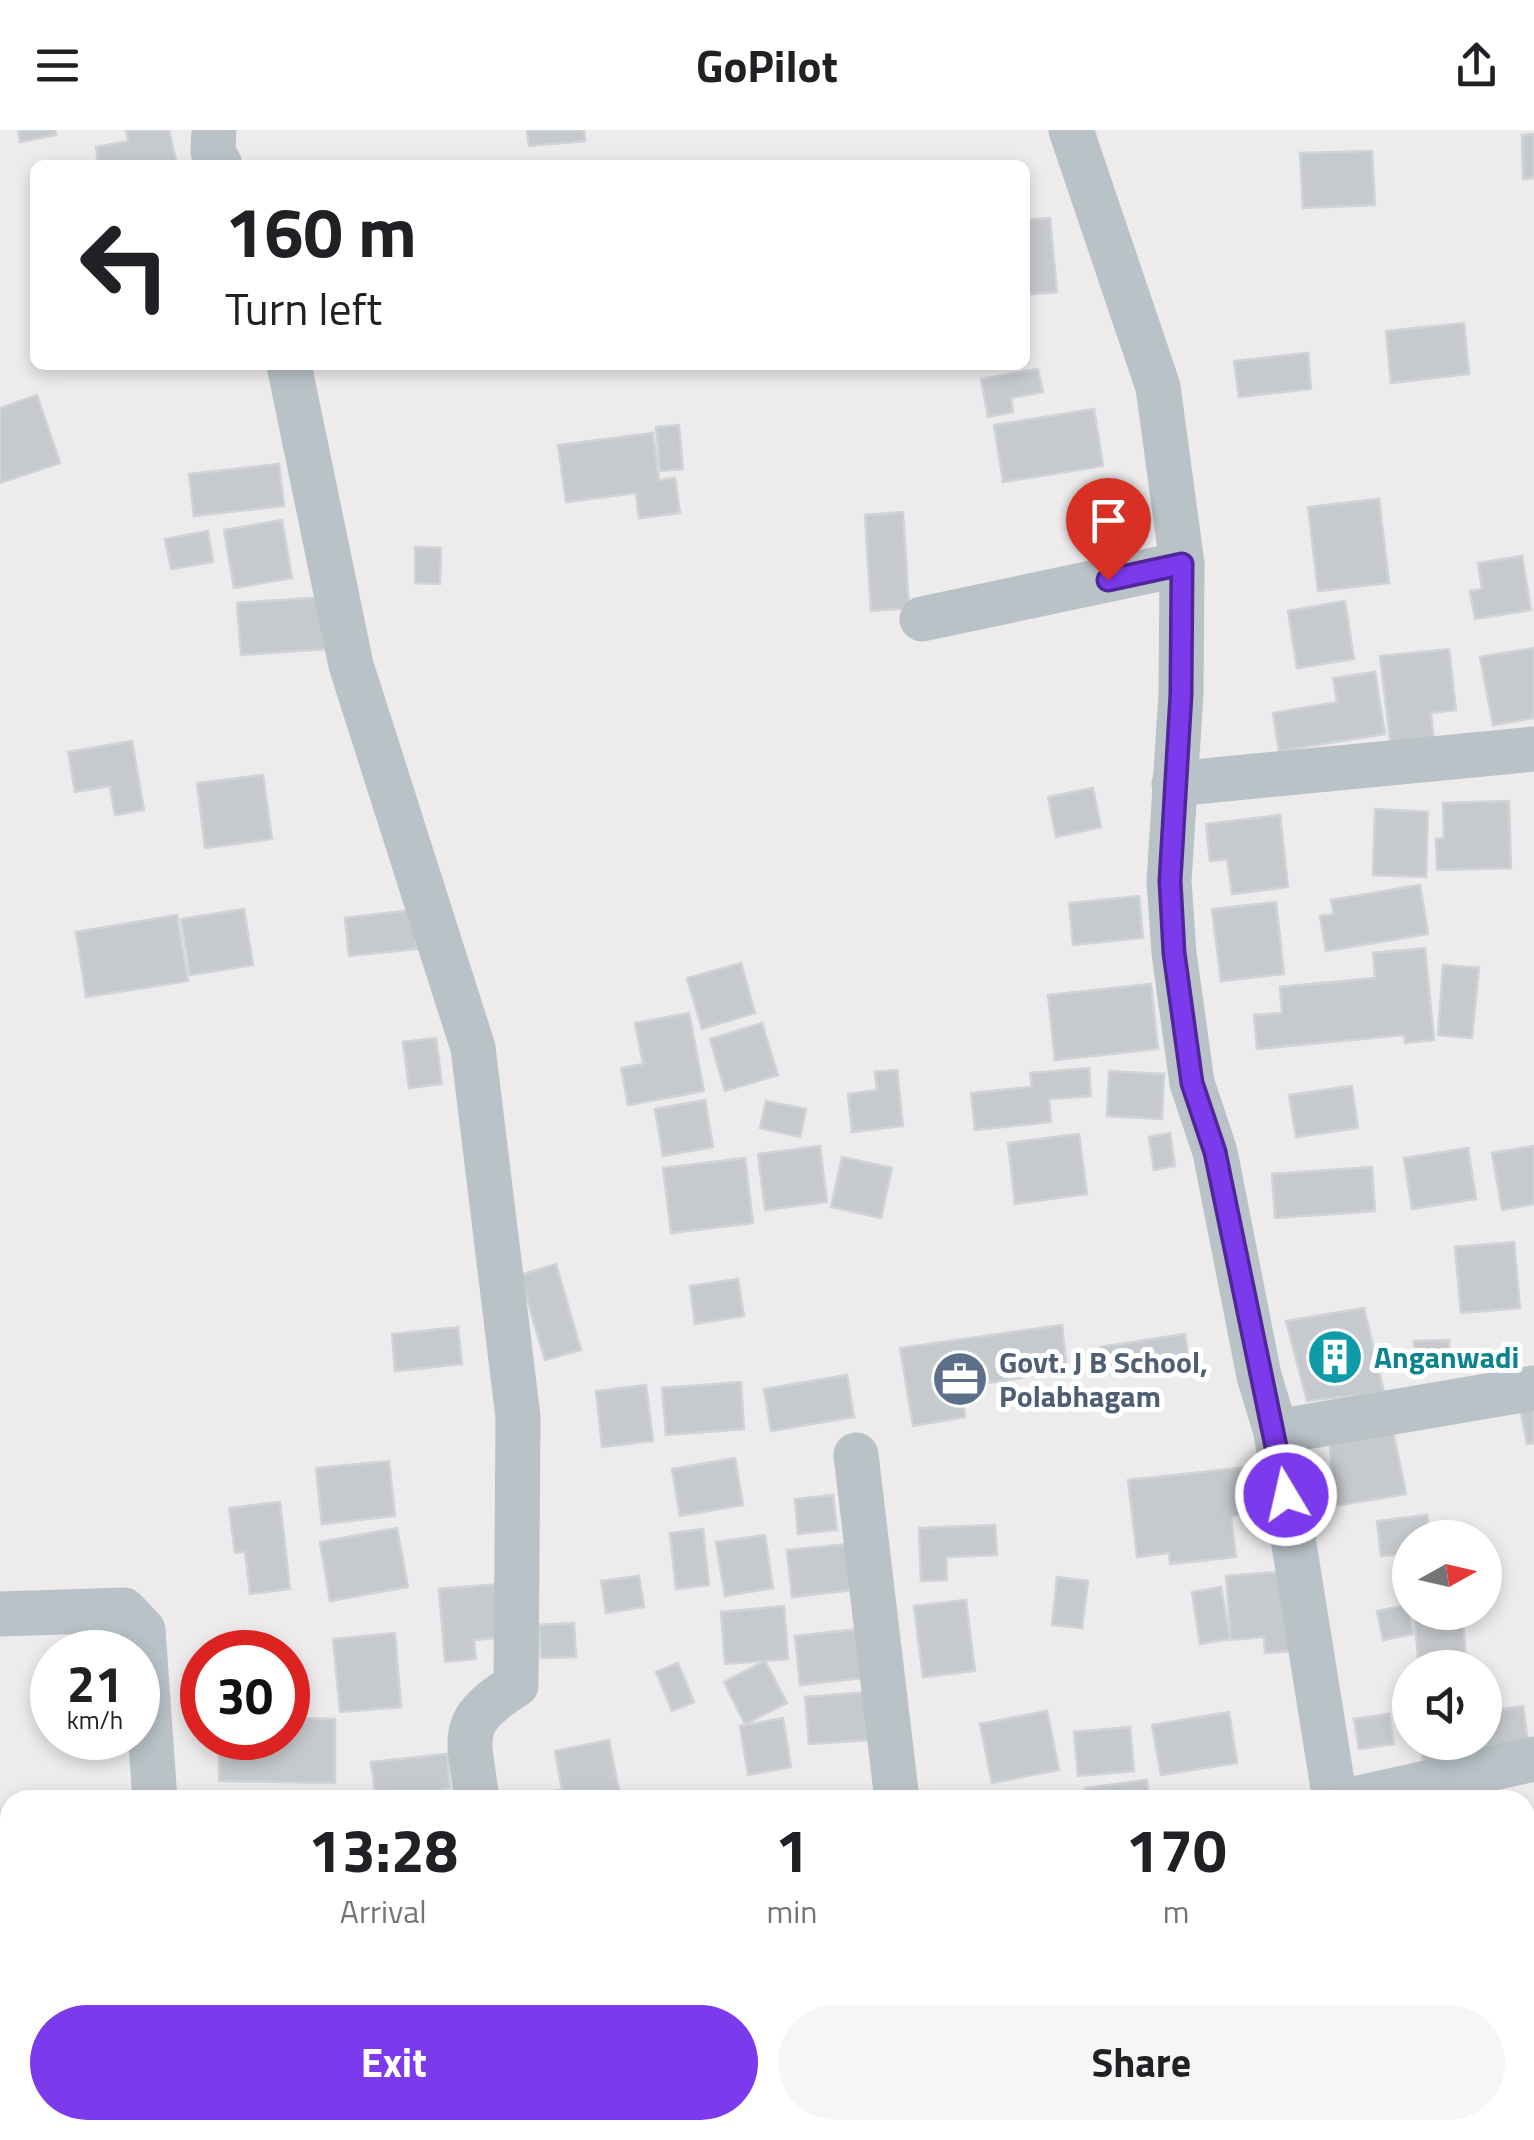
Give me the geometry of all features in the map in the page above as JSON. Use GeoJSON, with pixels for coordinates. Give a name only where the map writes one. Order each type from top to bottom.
{"type":"FeatureCollection","features":[{"type":"Feature","properties":{"kind":"street"},"geometry":{"type":"LineString","coordinates":[[214,130],[213,152],[217,160]]}},
{"type":"Feature","properties":{"kind":"street"},"geometry":{"type":"LineString","coordinates":[[1071,130],[1158,387],[1182,564],[1170,881],[1184,1038],[1192,1083],[1215,1152],[1259,1376],[1276,1432],[1334,1790]]}},
{"type":"Feature","properties":{"kind":"street"},"geometry":{"type":"LineString","coordinates":[[290,370],[351,665],[474,1048],[518,1417],[516,1685],[480,1708],[473,1720],[470,1741],[476,1790]]}},
{"type":"Feature","properties":{"kind":"street"},"geometry":{"type":"LineString","coordinates":[[922,619],[1182,564]]}},
{"type":"Feature","properties":{"kind":"street"},"geometry":{"type":"LineString","coordinates":[[1174,784],[1534,749]]}},
{"type":"Feature","properties":{"kind":"street"},"geometry":{"type":"LineString","coordinates":[[1276,1432],[1534,1388]]}},
{"type":"Feature","properties":{"kind":"street"},"geometry":{"type":"LineString","coordinates":[[856,1455],[896,1790]]}},
{"type":"Feature","properties":{"kind":"street"},"geometry":{"type":"LineString","coordinates":[[0,1614],[124,1610],[136,1618],[142,1630],[154,1790]]}},
{"type":"Feature","properties":{"kind":"street"},"geometry":{"type":"LineString","coordinates":[[1395,1790],[1534,1759]]}},
{"type":"Feature","properties":{"kind":"building"},"geometry":{"type":"Polygon","coordinates":[[[18,130],[55,130],[56,135],[20,142],[18,130]]]}},
{"type":"Feature","properties":{"kind":"building"},"geometry":{"type":"Polygon","coordinates":[[[126,130],[169,130],[176,160],[98,160],[96,147],[128,141],[126,130]]]}},
{"type":"Feature","properties":{"kind":"building"},"geometry":{"type":"Polygon","coordinates":[[[527,130],[584,130],[585,141],[529,146],[527,130]]]}},
{"type":"Feature","properties":{"kind":"building"},"geometry":{"type":"Polygon","coordinates":[[[1534,134],[1534,178],[1523,179],[1522,135],[1534,134]]]}},
{"type":"Feature","properties":{"kind":"building"},"geometry":{"type":"Polygon","coordinates":[[[1372,151],[1375,205],[1303,208],[1300,153],[1372,151]]]}},
{"type":"Feature","properties":{"kind":"building"},"geometry":{"type":"Polygon","coordinates":[[[1050,218],[1057,292],[1030,295],[1030,220],[1050,218]]]}},
{"type":"Feature","properties":{"kind":"building"},"geometry":{"type":"Polygon","coordinates":[[[1464,323],[1469,374],[1391,383],[1386,331],[1464,323]]]}},
{"type":"Feature","properties":{"kind":"building"},"geometry":{"type":"Polygon","coordinates":[[[1308,353],[1311,389],[1239,397],[1234,361],[1308,353]]]}},
{"type":"Feature","properties":{"kind":"building"},"geometry":{"type":"Polygon","coordinates":[[[1038,369],[1043,392],[1011,398],[1013,412],[988,417],[981,379],[1038,369]]]}},
{"type":"Feature","properties":{"kind":"building"},"geometry":{"type":"Polygon","coordinates":[[[37,395],[60,463],[0,483],[0,408],[37,395]]]}},
{"type":"Feature","properties":{"kind":"building"},"geometry":{"type":"Polygon","coordinates":[[[1094,409],[1103,466],[1003,482],[994,425],[1094,409]]]}},
{"type":"Feature","properties":{"kind":"building"},"geometry":{"type":"Polygon","coordinates":[[[679,425],[683,469],[660,471],[656,427],[679,425]]]}},
{"type":"Feature","properties":{"kind":"building"},"geometry":{"type":"Polygon","coordinates":[[[653,433],[659,480],[675,478],[680,513],[639,518],[636,493],[566,502],[558,445],[653,433]]]}},
{"type":"Feature","properties":{"kind":"building"},"geometry":{"type":"Polygon","coordinates":[[[279,464],[284,506],[194,516],[189,474],[279,464]]]}},
{"type":"Feature","properties":{"kind":"building"},"geometry":{"type":"Polygon","coordinates":[[[1379,499],[1389,583],[1318,591],[1308,507],[1379,499]]]}},
{"type":"Feature","properties":{"kind":"building"},"geometry":{"type":"Polygon","coordinates":[[[903,512],[909,608],[871,611],[865,515],[903,512]]]}},
{"type":"Feature","properties":{"kind":"building"},"geometry":{"type":"Polygon","coordinates":[[[282,520],[292,578],[234,588],[224,530],[282,520]]]}},
{"type":"Feature","properties":{"kind":"building"},"geometry":{"type":"Polygon","coordinates":[[[208,531],[213,562],[171,569],[165,539],[208,531]]]}},
{"type":"Feature","properties":{"kind":"building"},"geometry":{"type":"Polygon","coordinates":[[[415,547],[441,548],[440,584],[415,583],[415,547]]]}},
{"type":"Feature","properties":{"kind":"building"},"geometry":{"type":"Polygon","coordinates":[[[1522,556],[1531,610],[1475,619],[1470,591],[1482,589],[1478,563],[1522,556]]]}},
{"type":"Feature","properties":{"kind":"building"},"geometry":{"type":"Polygon","coordinates":[[[324,597],[327,649],[241,655],[237,603],[324,597]]]}},
{"type":"Feature","properties":{"kind":"building"},"geometry":{"type":"Polygon","coordinates":[[[1345,601],[1354,659],[1297,668],[1288,611],[1345,601]]]}},
{"type":"Feature","properties":{"kind":"building"},"geometry":{"type":"Polygon","coordinates":[[[1534,648],[1534,718],[1493,725],[1480,657],[1534,648]]]}},
{"type":"Feature","properties":{"kind":"building"},"geometry":{"type":"Polygon","coordinates":[[[1449,649],[1456,710],[1431,713],[1435,752],[1392,756],[1380,656],[1449,649]]]}},
{"type":"Feature","properties":{"kind":"building"},"geometry":{"type":"Polygon","coordinates":[[[1375,672],[1385,734],[1279,751],[1273,713],[1337,702],[1333,678],[1375,672]]]}},
{"type":"Feature","properties":{"kind":"building"},"geometry":{"type":"Polygon","coordinates":[[[132,741],[144,810],[115,815],[110,786],[75,792],[68,752],[132,741]]]}},
{"type":"Feature","properties":{"kind":"building"},"geometry":{"type":"Polygon","coordinates":[[[263,775],[272,839],[205,848],[197,783],[263,775]]]}},
{"type":"Feature","properties":{"kind":"building"},"geometry":{"type":"Polygon","coordinates":[[[1093,788],[1101,827],[1056,837],[1048,797],[1093,788]]]}},
{"type":"Feature","properties":{"kind":"building"},"geometry":{"type":"Polygon","coordinates":[[[1509,801],[1511,868],[1437,870],[1436,839],[1444,838],[1443,803],[1509,801]]]}},
{"type":"Feature","properties":{"kind":"building"},"geometry":{"type":"Polygon","coordinates":[[[1375,809],[1428,812],[1426,877],[1373,875],[1375,809]]]}},
{"type":"Feature","properties":{"kind":"building"},"geometry":{"type":"Polygon","coordinates":[[[1280,815],[1288,887],[1232,894],[1227,859],[1210,861],[1206,824],[1280,815]]]}},
{"type":"Feature","properties":{"kind":"building"},"geometry":{"type":"Polygon","coordinates":[[[1420,885],[1428,934],[1326,951],[1320,916],[1334,914],[1331,900],[1420,885]]]}},
{"type":"Feature","properties":{"kind":"building"},"geometry":{"type":"Polygon","coordinates":[[[1139,896],[1143,938],[1073,945],[1069,903],[1139,896]]]}},
{"type":"Feature","properties":{"kind":"building"},"geometry":{"type":"Polygon","coordinates":[[[1276,902],[1284,974],[1221,981],[1212,909],[1276,902]]]}},
{"type":"Feature","properties":{"kind":"building"},"geometry":{"type":"Polygon","coordinates":[[[244,909],[253,965],[190,975],[181,919],[244,909]]]}},
{"type":"Feature","properties":{"kind":"building"},"geometry":{"type":"Polygon","coordinates":[[[412,910],[417,949],[349,956],[345,918],[412,910]]]}},
{"type":"Feature","properties":{"kind":"building"},"geometry":{"type":"Polygon","coordinates":[[[177,915],[188,981],[86,997],[76,932],[177,915]]]}},
{"type":"Feature","properties":{"kind":"building"},"geometry":{"type":"Polygon","coordinates":[[[1425,948],[1434,1040],[1405,1043],[1404,1035],[1257,1049],[1254,1015],[1282,1013],[1280,987],[1375,978],[1373,953],[1425,948]]]}},
{"type":"Feature","properties":{"kind":"building"},"geometry":{"type":"Polygon","coordinates":[[[741,963],[755,1013],[702,1029],[687,978],[741,963]]]}},
{"type":"Feature","properties":{"kind":"building"},"geometry":{"type":"Polygon","coordinates":[[[1443,965],[1479,968],[1472,1038],[1438,1035],[1443,965]]]}},
{"type":"Feature","properties":{"kind":"building"},"geometry":{"type":"Polygon","coordinates":[[[1151,984],[1158,1049],[1055,1060],[1048,995],[1151,984]]]}},
{"type":"Feature","properties":{"kind":"building"},"geometry":{"type":"Polygon","coordinates":[[[689,1013],[704,1091],[628,1105],[621,1068],[643,1064],[635,1023],[689,1013]]]}},
{"type":"Feature","properties":{"kind":"building"},"geometry":{"type":"Polygon","coordinates":[[[762,1023],[778,1075],[725,1091],[710,1039],[762,1023]]]}},
{"type":"Feature","properties":{"kind":"building"},"geometry":{"type":"Polygon","coordinates":[[[436,1038],[442,1084],[409,1088],[403,1042],[436,1038]]]}},
{"type":"Feature","properties":{"kind":"building"},"geometry":{"type":"Polygon","coordinates":[[[1089,1068],[1091,1096],[1049,1099],[1051,1122],[975,1130],[971,1093],[1032,1087],[1030,1073],[1089,1068]]]}},
{"type":"Feature","properties":{"kind":"building"},"geometry":{"type":"Polygon","coordinates":[[[897,1070],[903,1126],[852,1132],[848,1094],[877,1090],[875,1072],[897,1070]]]}},
{"type":"Feature","properties":{"kind":"building"},"geometry":{"type":"Polygon","coordinates":[[[1109,1071],[1164,1074],[1162,1119],[1107,1116],[1109,1071]]]}},
{"type":"Feature","properties":{"kind":"building"},"geometry":{"type":"Polygon","coordinates":[[[1352,1086],[1358,1128],[1296,1137],[1289,1095],[1352,1086]]]}},
{"type":"Feature","properties":{"kind":"building"},"geometry":{"type":"Polygon","coordinates":[[[705,1100],[713,1147],[663,1156],[655,1109],[705,1100]]]}},
{"type":"Feature","properties":{"kind":"building"},"geometry":{"type":"Polygon","coordinates":[[[766,1101],[806,1109],[800,1137],[760,1128],[766,1101]]]}},
{"type":"Feature","properties":{"kind":"building"},"geometry":{"type":"Polygon","coordinates":[[[1170,1133],[1175,1166],[1154,1170],[1149,1137],[1170,1133]]]}},
{"type":"Feature","properties":{"kind":"building"},"geometry":{"type":"Polygon","coordinates":[[[1079,1134],[1087,1194],[1015,1204],[1008,1143],[1079,1134]]]}},
{"type":"Feature","properties":{"kind":"building"},"geometry":{"type":"Polygon","coordinates":[[[820,1146],[827,1202],[765,1210],[758,1154],[820,1146]]]}},
{"type":"Feature","properties":{"kind":"building"},"geometry":{"type":"Polygon","coordinates":[[[1534,1146],[1534,1204],[1502,1210],[1492,1153],[1534,1146]]]}},
{"type":"Feature","properties":{"kind":"building"},"geometry":{"type":"Polygon","coordinates":[[[1468,1148],[1476,1199],[1412,1209],[1404,1158],[1468,1148]]]}},
{"type":"Feature","properties":{"kind":"building"},"geometry":{"type":"Polygon","coordinates":[[[842,1157],[892,1168],[881,1218],[831,1207],[842,1157]]]}},
{"type":"Feature","properties":{"kind":"building"},"geometry":{"type":"Polygon","coordinates":[[[745,1158],[753,1223],[671,1233],[663,1168],[745,1158]]]}},
{"type":"Feature","properties":{"kind":"building"},"geometry":{"type":"Polygon","coordinates":[[[1372,1167],[1375,1211],[1275,1218],[1272,1174],[1372,1167]]]}},
{"type":"Feature","properties":{"kind":"building"},"geometry":{"type":"Polygon","coordinates":[[[1514,1242],[1520,1308],[1461,1313],[1455,1247],[1514,1242]]]}},
{"type":"Feature","properties":{"kind":"building"},"geometry":{"type":"Polygon","coordinates":[[[556,1264],[581,1350],[545,1360],[520,1275],[556,1264]]]}},
{"type":"Feature","properties":{"kind":"building"},"geometry":{"type":"Polygon","coordinates":[[[738,1279],[744,1316],[695,1324],[690,1286],[738,1279]]]}},
{"type":"Feature","properties":{"kind":"building","name":"Anganwadi"},"geometry":{"type":"Polygon","coordinates":[[[1364,1308],[1384,1392],[1307,1401],[1286,1321],[1364,1308]]]}},
{"type":"Feature","properties":{"kind":"building","name":"Govt. J B School, Polabhagam"},"geometry":{"type":"Polygon","coordinates":[[[1062,1325],[1067,1371],[962,1387],[965,1417],[913,1426],[900,1348],[1062,1325]]]}},
{"type":"Feature","properties":{"kind":"building"},"geometry":{"type":"Polygon","coordinates":[[[458,1327],[462,1364],[395,1371],[392,1334],[458,1327]]]}},
{"type":"Feature","properties":{"kind":"building"},"geometry":{"type":"Polygon","coordinates":[[[1185,1334],[1189,1360],[1104,1374],[1100,1347],[1185,1334]]]}},
{"type":"Feature","properties":{"kind":"building"},"geometry":{"type":"Polygon","coordinates":[[[1449,1340],[1450,1360],[1414,1360],[1414,1341],[1449,1340]]]}},
{"type":"Feature","properties":{"kind":"building"},"geometry":{"type":"Polygon","coordinates":[[[847,1375],[854,1417],[771,1431],[764,1389],[847,1375]]]}},
{"type":"Feature","properties":{"kind":"building"},"geometry":{"type":"Polygon","coordinates":[[[741,1382],[744,1429],[666,1435],[662,1388],[741,1382]]]}},
{"type":"Feature","properties":{"kind":"building"},"geometry":{"type":"Polygon","coordinates":[[[646,1385],[653,1441],[602,1447],[596,1391],[646,1385]]]}},
{"type":"Feature","properties":{"kind":"building"},"geometry":{"type":"Polygon","coordinates":[[[1534,1406],[1534,1443],[1527,1444],[1520,1408],[1534,1406]]]}},
{"type":"Feature","properties":{"kind":"building"},"geometry":{"type":"Polygon","coordinates":[[[1393,1431],[1406,1494],[1334,1506],[1330,1444],[1393,1431]]]}},
{"type":"Feature","properties":{"kind":"building"},"geometry":{"type":"Polygon","coordinates":[[[735,1458],[743,1505],[680,1516],[672,1469],[735,1458]]]}},
{"type":"Feature","properties":{"kind":"building"},"geometry":{"type":"Polygon","coordinates":[[[389,1461],[395,1516],[322,1524],[316,1468],[389,1461]]]}},
{"type":"Feature","properties":{"kind":"building"},"geometry":{"type":"Polygon","coordinates":[[[1266,1465],[1271,1511],[1231,1516],[1236,1557],[1170,1564],[1169,1553],[1137,1557],[1128,1480],[1266,1465]]]}},
{"type":"Feature","properties":{"kind":"building"},"geometry":{"type":"Polygon","coordinates":[[[833,1495],[837,1530],[798,1534],[795,1499],[833,1495]]]}},
{"type":"Feature","properties":{"kind":"building"},"geometry":{"type":"Polygon","coordinates":[[[280,1502],[290,1589],[250,1594],[245,1551],[235,1553],[229,1508],[280,1502]]]}},
{"type":"Feature","properties":{"kind":"building"},"geometry":{"type":"Polygon","coordinates":[[[1427,1515],[1428,1520],[1392,1520],[1392,1555],[1381,1556],[1377,1521],[1427,1515]]]}},
{"type":"Feature","properties":{"kind":"building"},"geometry":{"type":"Polygon","coordinates":[[[995,1525],[997,1555],[946,1557],[947,1580],[921,1581],[919,1528],[995,1525]]]}},
{"type":"Feature","properties":{"kind":"building"},"geometry":{"type":"Polygon","coordinates":[[[397,1528],[408,1587],[330,1601],[320,1542],[397,1528]]]}},
{"type":"Feature","properties":{"kind":"building"},"geometry":{"type":"Polygon","coordinates":[[[703,1529],[709,1585],[676,1589],[670,1533],[703,1529]]]}},
{"type":"Feature","properties":{"kind":"building"},"geometry":{"type":"Polygon","coordinates":[[[765,1535],[773,1588],[725,1596],[716,1542],[765,1535]]]}},
{"type":"Feature","properties":{"kind":"building"},"geometry":{"type":"Polygon","coordinates":[[[856,1543],[862,1589],[792,1597],[787,1550],[856,1543]]]}},
{"type":"Feature","properties":{"kind":"building"},"geometry":{"type":"Polygon","coordinates":[[[1287,1571],[1293,1651],[1265,1653],[1264,1637],[1231,1640],[1226,1576],[1287,1571]]]}},
{"type":"Feature","properties":{"kind":"building"},"geometry":{"type":"Polygon","coordinates":[[[639,1576],[644,1607],[606,1613],[601,1581],[639,1576]]]}},
{"type":"Feature","properties":{"kind":"building"},"geometry":{"type":"Polygon","coordinates":[[[1057,1577],[1088,1581],[1082,1628],[1052,1625],[1057,1577]]]}},
{"type":"Feature","properties":{"kind":"building"},"geometry":{"type":"Polygon","coordinates":[[[512,1583],[517,1636],[474,1640],[476,1659],[445,1662],[439,1589],[512,1583]]]}},
{"type":"Feature","properties":{"kind":"building"},"geometry":{"type":"Polygon","coordinates":[[[1221,1587],[1230,1639],[1200,1644],[1192,1592],[1221,1587]]]}},
{"type":"Feature","properties":{"kind":"building"},"geometry":{"type":"Polygon","coordinates":[[[966,1600],[975,1671],[923,1677],[914,1606],[966,1600]]]}},
{"type":"Feature","properties":{"kind":"building"},"geometry":{"type":"Polygon","coordinates":[[[784,1606],[788,1659],[725,1664],[721,1612],[784,1606]]]}},
{"type":"Feature","properties":{"kind":"building"},"geometry":{"type":"Polygon","coordinates":[[[1392,1608],[1392,1630],[1412,1630],[1413,1634],[1383,1640],[1377,1611],[1392,1608]]]}},
{"type":"Feature","properties":{"kind":"building"},"geometry":{"type":"Polygon","coordinates":[[[574,1623],[576,1657],[541,1658],[539,1625],[574,1623]]]}},
{"type":"Feature","properties":{"kind":"building"},"geometry":{"type":"Polygon","coordinates":[[[868,1628],[873,1677],[800,1685],[795,1636],[868,1628]]]}},
{"type":"Feature","properties":{"kind":"building"},"geometry":{"type":"Polygon","coordinates":[[[1416,1630],[1464,1630],[1465,1650],[1417,1650],[1416,1630]]]}},
{"type":"Feature","properties":{"kind":"building"},"geometry":{"type":"Polygon","coordinates":[[[395,1633],[401,1707],[340,1712],[333,1639],[395,1633]]]}},
{"type":"Feature","properties":{"kind":"building"},"geometry":{"type":"Polygon","coordinates":[[[765,1661],[787,1703],[745,1724],[724,1682],[765,1661]]]}},
{"type":"Feature","properties":{"kind":"building"},"geometry":{"type":"Polygon","coordinates":[[[678,1663],[694,1702],[672,1711],[656,1672],[678,1663]]]}},
{"type":"Feature","properties":{"kind":"building"},"geometry":{"type":"Polygon","coordinates":[[[866,1692],[870,1740],[809,1744],[805,1697],[866,1692]]]}},
{"type":"Feature","properties":{"kind":"building"},"geometry":{"type":"Polygon","coordinates":[[[1523,1706],[1529,1750],[1502,1754],[1502,1709],[1523,1706]]]}},
{"type":"Feature","properties":{"kind":"building"},"geometry":{"type":"Polygon","coordinates":[[[1047,1711],[1059,1770],[992,1783],[980,1724],[1047,1711]]]}},
{"type":"Feature","properties":{"kind":"building"},"geometry":{"type":"Polygon","coordinates":[[[1229,1712],[1237,1763],[1161,1775],[1152,1725],[1229,1712]]]}},
{"type":"Feature","properties":{"kind":"building"},"geometry":{"type":"Polygon","coordinates":[[[1389,1714],[1392,1744],[1359,1749],[1354,1719],[1389,1714]]]}},
{"type":"Feature","properties":{"kind":"building"},"geometry":{"type":"Polygon","coordinates":[[[310,1718],[335,1719],[335,1783],[219,1781],[219,1760],[310,1760],[310,1718]]]}},
{"type":"Feature","properties":{"kind":"building"},"geometry":{"type":"Polygon","coordinates":[[[783,1718],[791,1767],[748,1775],[740,1726],[783,1718]]]}},
{"type":"Feature","properties":{"kind":"building"},"geometry":{"type":"Polygon","coordinates":[[[1130,1727],[1134,1771],[1078,1776],[1074,1732],[1130,1727]]]}},
{"type":"Feature","properties":{"kind":"building"},"geometry":{"type":"Polygon","coordinates":[[[609,1740],[619,1790],[562,1790],[555,1751],[609,1740]]]}},
{"type":"Feature","properties":{"kind":"building"},"geometry":{"type":"Polygon","coordinates":[[[447,1754],[450,1788],[375,1790],[371,1762],[447,1754]]]}},
{"type":"Feature","properties":{"kind":"building"},"geometry":{"type":"Polygon","coordinates":[[[1422,1760],[1458,1760],[1423,1765],[1422,1760]]]}},
{"type":"Feature","properties":{"kind":"building"},"geometry":{"type":"Polygon","coordinates":[[[1147,1780],[1148,1790],[1085,1790],[1147,1780]]]}},
{"type":"Feature","properties":{"kind":"place","name":"Anganwadi"},"geometry":{"type":"Point","coordinates":[1335,1357]}},
{"type":"Feature","properties":{"kind":"place","name":"Govt. J B School, Polabhagam"},"geometry":{"type":"Point","coordinates":[960,1379]}},
{"type":"Feature","properties":{"kind":"route"},"geometry":{"type":"LineString","coordinates":[[1108,580],[1182,564],[1181,694],[1170,881],[1174,953],[1192,1083],[1215,1152],[1286,1495]]}}]}
